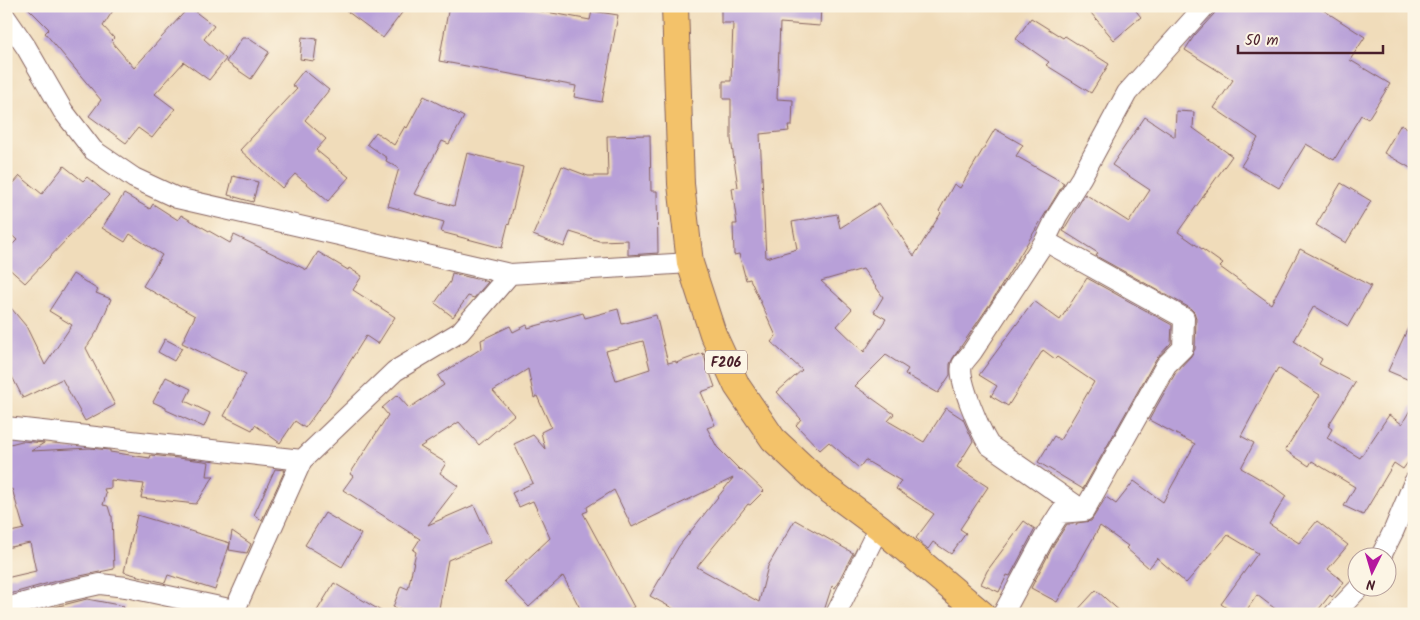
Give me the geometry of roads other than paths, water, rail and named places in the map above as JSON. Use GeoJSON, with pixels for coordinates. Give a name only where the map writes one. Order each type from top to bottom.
{"type":"FeatureCollection","features":[{"type":"Feature","properties":{"kind":"main road","name":"F206"},"geometry":{"type":"LineString","coordinates":[[675,6],[681,184],[690,263],[714,334],[737,386],[773,439],[821,484],[879,527],[982,614]]}},
{"type":"Feature","properties":{"kind":"street"},"geometry":{"type":"LineString","coordinates":[[1084,511],[989,445],[982,433],[963,382],[962,365],[1045,241],[1057,216],[1081,178],[1127,93],[1205,6]]}},
{"type":"Feature","properties":{"kind":"street"},"geometry":{"type":"LineString","coordinates":[[6,18],[63,110],[93,150],[134,178],[177,198],[510,274],[690,263]]}},
{"type":"Feature","properties":{"kind":"street"},"geometry":{"type":"LineString","coordinates":[[1045,241],[1184,318],[1183,348],[1166,365],[1084,511]]}},
{"type":"Feature","properties":{"kind":"street"},"geometry":{"type":"LineString","coordinates":[[6,608],[100,584],[126,587],[233,612],[302,460],[395,371],[460,332],[510,274]]}},
{"type":"Feature","properties":{"kind":"street"},"geometry":{"type":"LineString","coordinates":[[6,427],[302,460]]}},
{"type":"Feature","properties":{"kind":"street"},"geometry":{"type":"LineString","coordinates":[[1385,548],[1414,482]]}},
{"type":"Feature","properties":{"kind":"street"},"geometry":{"type":"LineString","coordinates":[[1003,614],[1044,538],[1060,513],[1084,511]]}},
{"type":"Feature","properties":{"kind":"street"},"geometry":{"type":"LineString","coordinates":[[836,614],[879,527]]}},
{"type":"Feature","properties":{"kind":"street"},"geometry":{"type":"LineString","coordinates":[[1334,614],[1349,598]]}}]}
